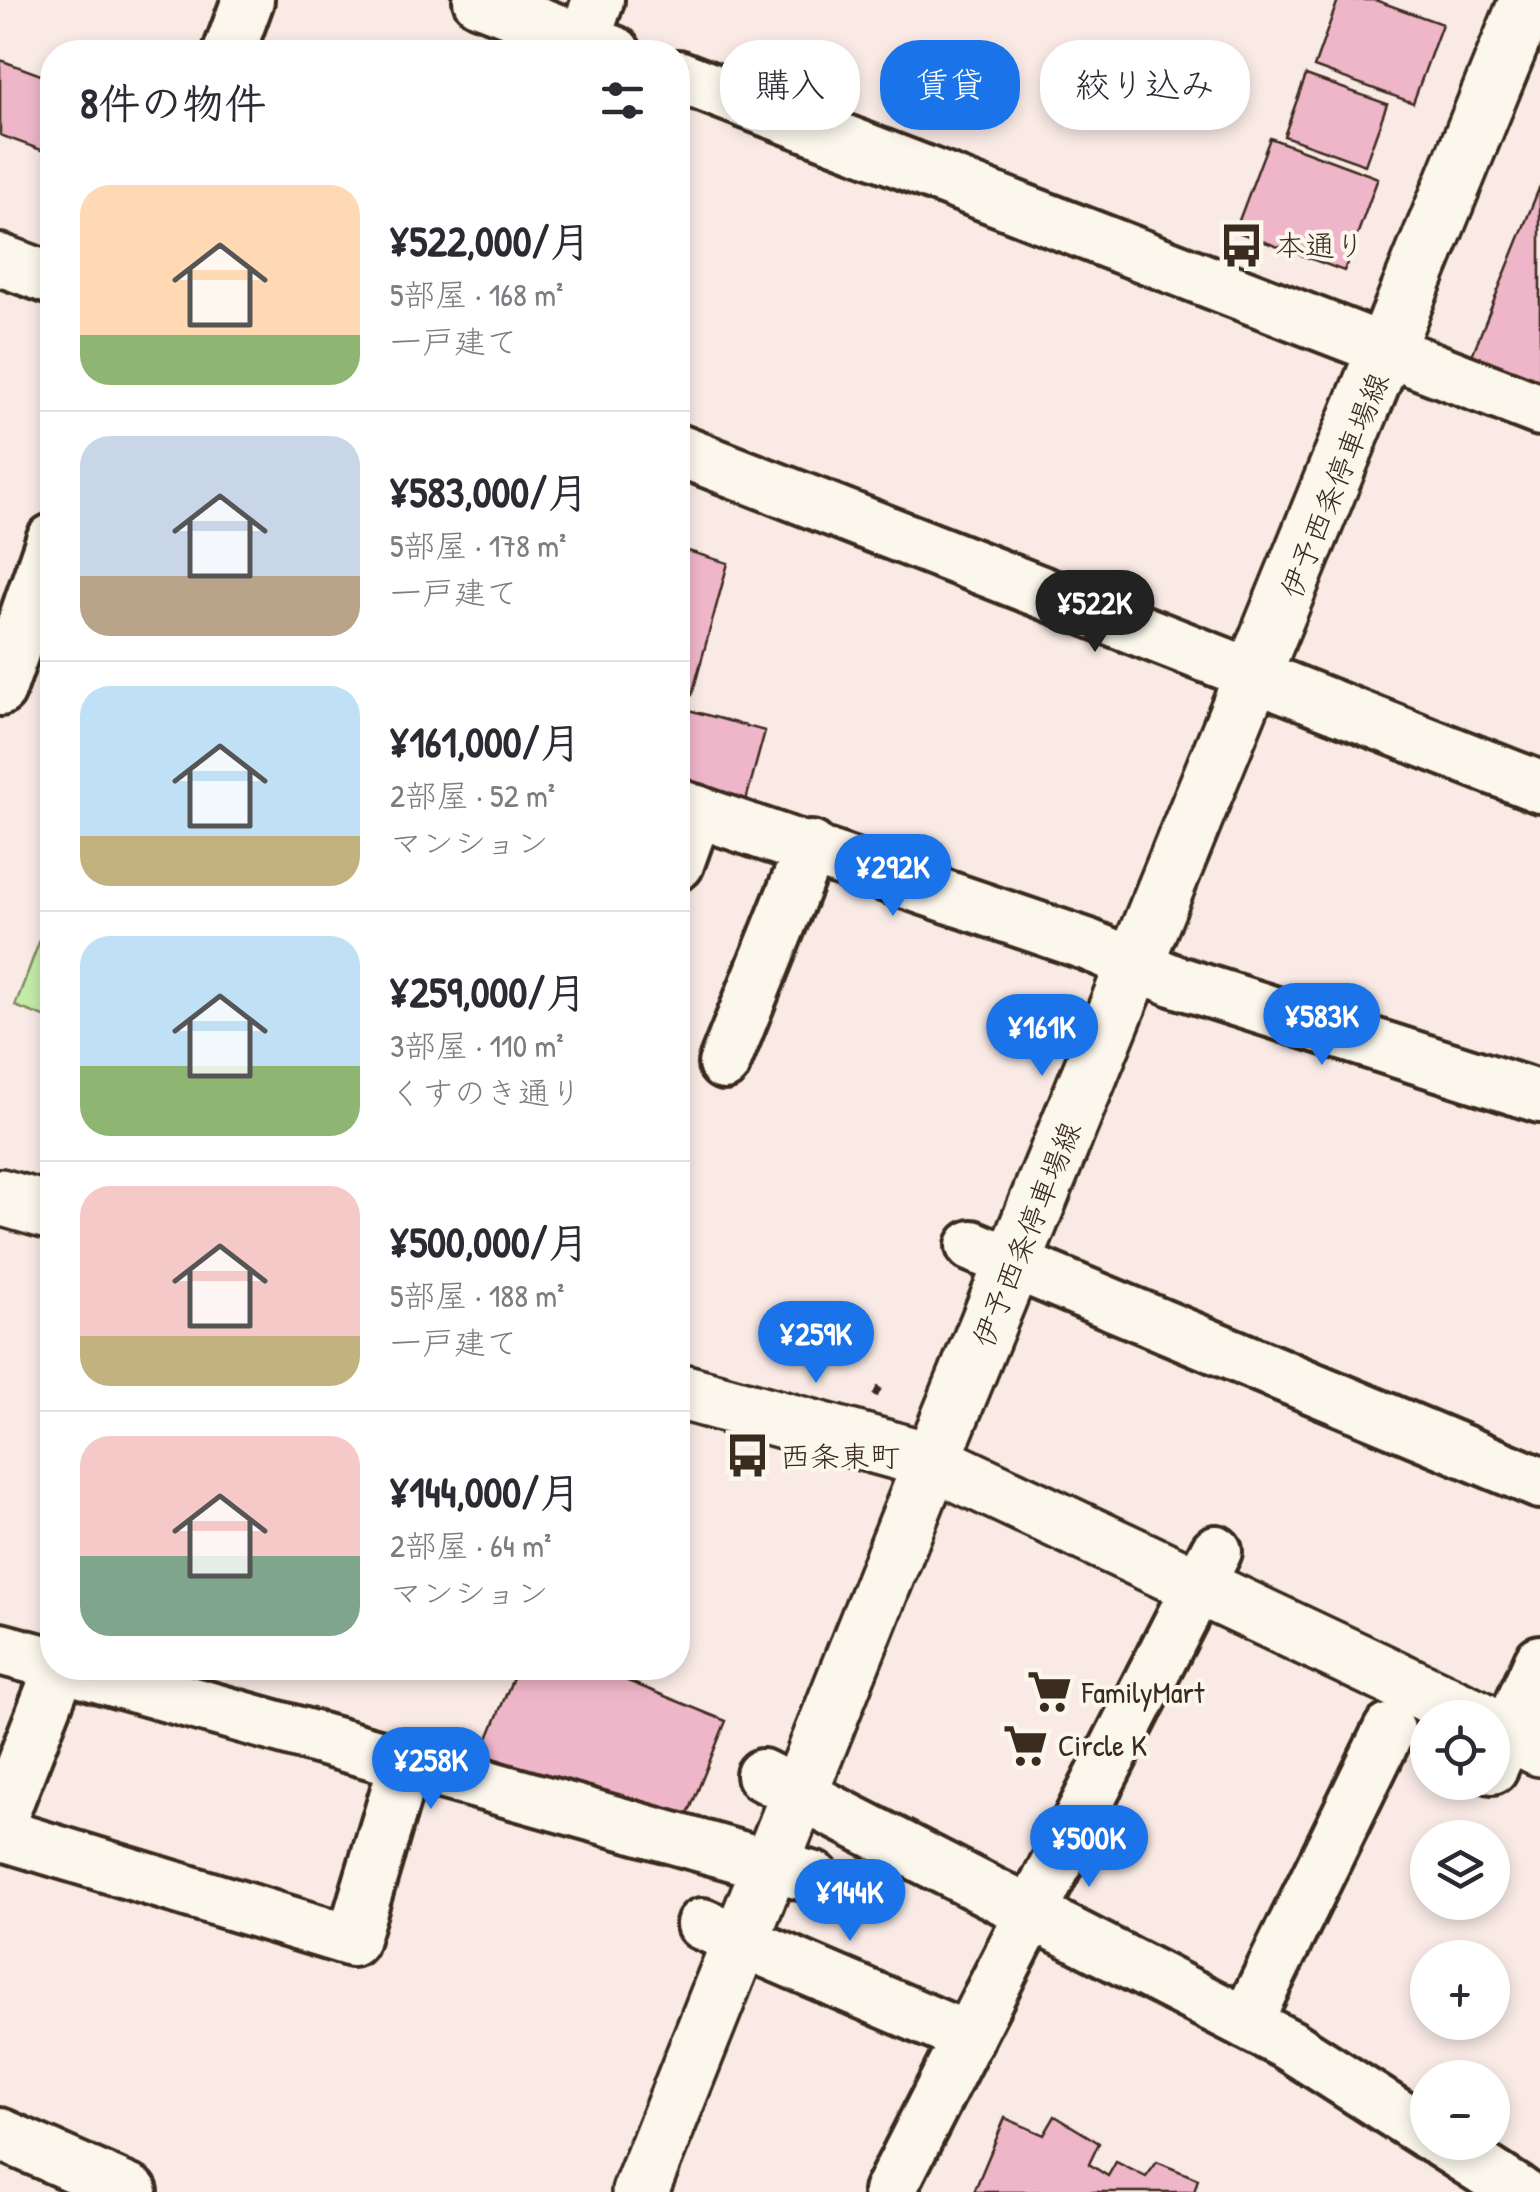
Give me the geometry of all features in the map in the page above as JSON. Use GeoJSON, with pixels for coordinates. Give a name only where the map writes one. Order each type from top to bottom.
{"type":"FeatureCollection","features":[{"type":"Feature","properties":{"kind":"main road","name":"伊予西条停車場線"},"geometry":{"type":"LineString","coordinates":[[640,2192],[722,1933],[794,1872],[781,1784],[932,1461],[994,1256],[1134,963],[1256,676],[1522,7]]}},
{"type":"Feature","properties":{"kind":"main road"},"geometry":{"type":"LineString","coordinates":[[0,1197],[40,1209]]}},
{"type":"Feature","properties":{"kind":"main road"},"geometry":{"type":"LineString","coordinates":[[690,1394],[932,1461],[1207,1568],[1436,1700]]}},
{"type":"Feature","properties":{"kind":"street"},"geometry":{"type":"LineString","coordinates":[[233,40],[248,0]]}},
{"type":"Feature","properties":{"kind":"street"},"geometry":{"type":"LineString","coordinates":[[480,0],[594,36]]}},
{"type":"Feature","properties":{"kind":"street"},"geometry":{"type":"LineString","coordinates":[[690,81],[1540,410]]}},
{"type":"Feature","properties":{"kind":"street"},"geometry":{"type":"LineString","coordinates":[[0,260],[40,275]]}},
{"type":"Feature","properties":{"kind":"street"},"geometry":{"type":"LineString","coordinates":[[690,455],[1540,787]]}},
{"type":"Feature","properties":{"kind":"street"},"geometry":{"type":"LineString","coordinates":[[0,690],[40,567]]}},
{"type":"Feature","properties":{"kind":"street"},"geometry":{"type":"LineString","coordinates":[[690,809],[1134,963],[1175,981],[1540,1097]]}},
{"type":"Feature","properties":{"kind":"street"},"geometry":{"type":"LineString","coordinates":[[724,1064],[810,848]]}},
{"type":"Feature","properties":{"kind":"street"},"geometry":{"type":"LineString","coordinates":[[994,1256],[1540,1483]]}},
{"type":"Feature","properties":{"kind":"street"},"geometry":{"type":"LineString","coordinates":[[889,2192],[1207,1568]]}},
{"type":"Feature","properties":{"kind":"street"},"geometry":{"type":"LineString","coordinates":[[0,1650],[40,1660]]}},
{"type":"Feature","properties":{"kind":"street"},"geometry":{"type":"LineString","coordinates":[[1510,1722],[1540,1661]]}},
{"type":"Feature","properties":{"kind":"street"},"geometry":{"type":"LineString","coordinates":[[0,1821],[55,1680]]}},
{"type":"Feature","properties":{"kind":"street"},"geometry":{"type":"LineString","coordinates":[[111,1680],[794,1872]]}},
{"type":"Feature","properties":{"kind":"street"},"geometry":{"type":"LineString","coordinates":[[1246,2023],[1388,1730]]}},
{"type":"Feature","properties":{"kind":"street"},"geometry":{"type":"LineString","coordinates":[[0,1834],[352,1942],[405,1763]]}},
{"type":"Feature","properties":{"kind":"street"},"geometry":{"type":"LineString","coordinates":[[781,1784],[1246,2023],[1410,2123]]}},
{"type":"Feature","properties":{"kind":"street"},"geometry":{"type":"LineString","coordinates":[[722,1933],[968,2038]]}},
{"type":"Feature","properties":{"kind":"street"},"geometry":{"type":"LineString","coordinates":[[0,2134],[132,2192]]}},
{"type":"Feature","properties":{"kind":"street"},"geometry":{"type":"LineString","coordinates":[[1469,2160],[1519,2192]]}},
{"type":"Feature","properties":{"kind":"green space"},"geometry":{"type":"Polygon","coordinates":[[[40,940],[40,1015],[15,1006],[40,940]]]}},
{"type":"Feature","properties":{"kind":"building"},"geometry":{"type":"Polygon","coordinates":[[[1338,0],[1375,0],[1442,24],[1413,103],[1314,67],[1338,0]]]}},
{"type":"Feature","properties":{"kind":"building"},"geometry":{"type":"Polygon","coordinates":[[[0,60],[40,75],[40,150],[0,135],[0,60]]]}},
{"type":"Feature","properties":{"kind":"building"},"geometry":{"type":"Polygon","coordinates":[[[1306,75],[1387,104],[1365,165],[1284,136],[1306,75]]]}},
{"type":"Feature","properties":{"kind":"building"},"geometry":{"type":"Polygon","coordinates":[[[1270,138],[1378,178],[1344,271],[1235,231],[1270,138]]]}},
{"type":"Feature","properties":{"kind":"building"},"geometry":{"type":"Polygon","coordinates":[[[1540,186],[1540,387],[1466,370],[1540,186]]]}},
{"type":"Feature","properties":{"kind":"building"},"geometry":{"type":"Polygon","coordinates":[[[690,552],[728,563],[690,694],[690,552]]]}},
{"type":"Feature","properties":{"kind":"building"},"geometry":{"type":"Polygon","coordinates":[[[690,710],[765,731],[743,811],[690,796],[690,710]]]}},
{"type":"Feature","properties":{"kind":"building"},"geometry":{"type":"Polygon","coordinates":[[[512,1680],[625,1680],[726,1721],[680,1834],[482,1753],[512,1680]]]}},
{"type":"Feature","properties":{"kind":"building"},"geometry":{"type":"Polygon","coordinates":[[[1055,2116],[1099,2143],[1089,2164],[1108,2176],[1116,2162],[1146,2177],[1157,2162],[1198,2179],[1194,2192],[974,2192],[1005,2118],[1044,2135],[1055,2116]]]}},
{"type":"Feature","properties":{"kind":"place","name":"本通り"},"geometry":{"type":"Point","coordinates":[1242,245]}},
{"type":"Feature","properties":{"kind":"place","name":"西条東町"},"geometry":{"type":"Point","coordinates":[747,1456]}},
{"type":"Feature","properties":{"kind":"place","name":"FamilyMart"},"geometry":{"type":"Point","coordinates":[1049,1692]}},
{"type":"Feature","properties":{"kind":"place","name":"Circle K"},"geometry":{"type":"Point","coordinates":[1025,1745]}}]}
